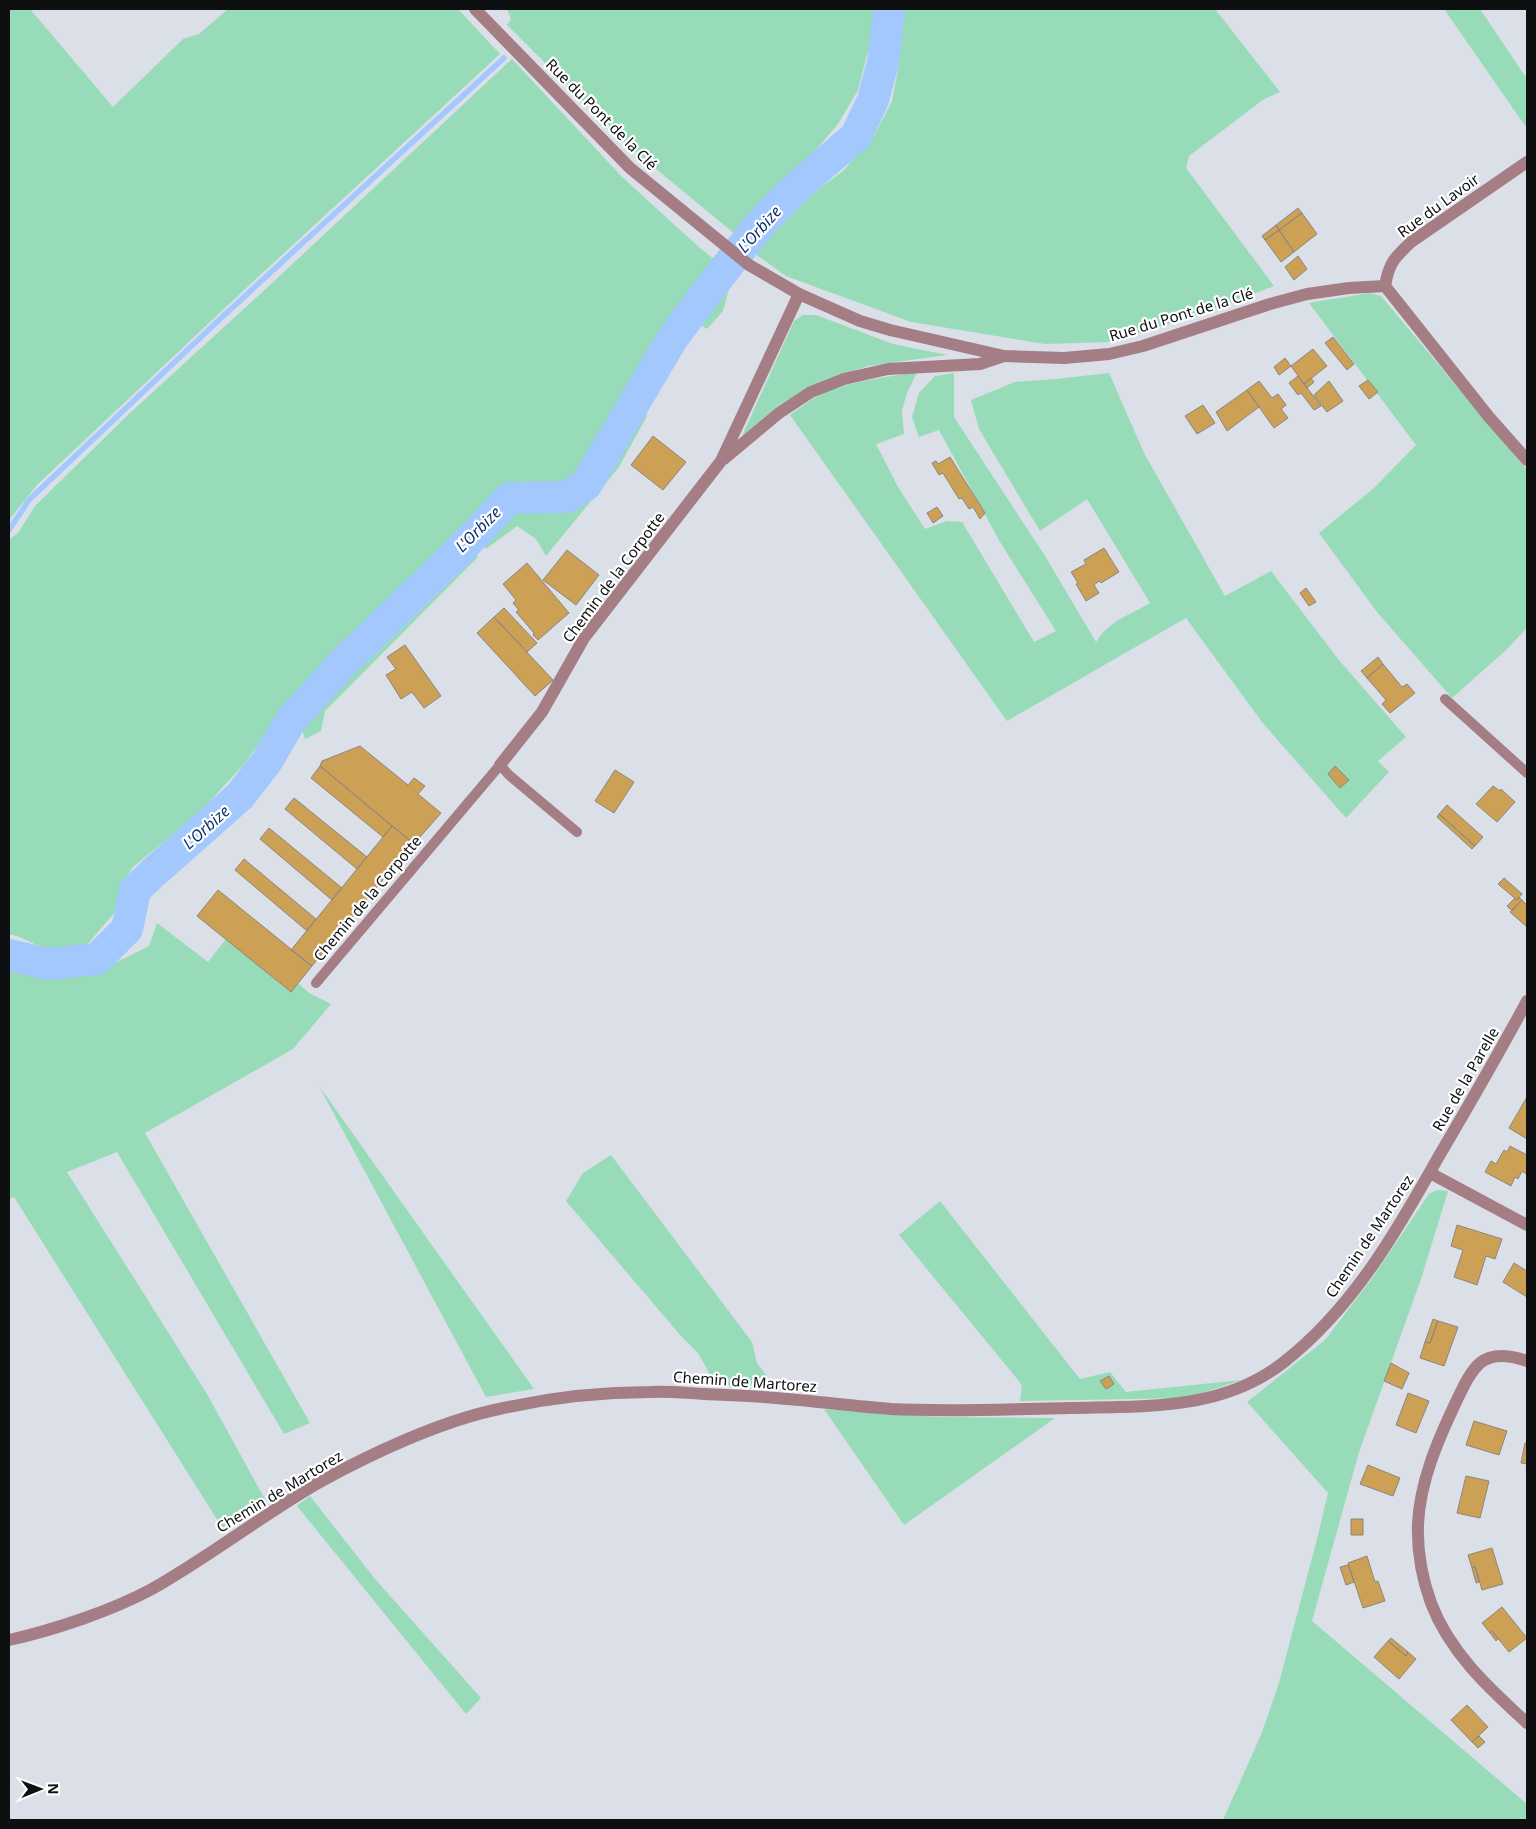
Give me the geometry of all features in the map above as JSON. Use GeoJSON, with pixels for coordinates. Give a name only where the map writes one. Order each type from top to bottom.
{"type":"FeatureCollection","features":[{"type":"Feature","properties":{"kind":"street","name":"Rue du Pont de la Clé"},"geometry":{"type":"LineString","coordinates":[[475,9],[630,168],[749,264],[799,294],[860,321],[890,330],[1004,356],[1064,358],[1109,354],[1143,346],[1270,304],[1307,294],[1349,288],[1385,286]]}},
{"type":"Feature","properties":{"kind":"street","name":"Rue du Lavoir"},"geometry":{"type":"LineString","coordinates":[[1385,286],[1387,271],[1395,257],[1411,242],[1527,162]]}},
{"type":"Feature","properties":{"kind":"street"},"geometry":{"type":"LineString","coordinates":[[1385,286],[1489,416],[1527,460]]}},
{"type":"Feature","properties":{"kind":"street","name":"Chemin de la Corpotte"},"geometry":{"type":"LineString","coordinates":[[722,461],[799,294]]}},
{"type":"Feature","properties":{"kind":"street","name":"Chemin de la Corpotte"},"geometry":{"type":"LineString","coordinates":[[500,765],[542,712],[584,638],[722,461],[779,413],[811,392],[844,379],[888,369],[980,364],[1004,356]]}},
{"type":"Feature","properties":{"kind":"street","name":"Rue de la Parelle"},"geometry":{"type":"LineString","coordinates":[[1430,1173],[1527,1000]]}},
{"type":"Feature","properties":{"kind":"street"},"geometry":{"type":"LineString","coordinates":[[1430,1173],[1527,1225]]}},
{"type":"Feature","properties":{"kind":"street","name":"Chemin de Martorez"},"geometry":{"type":"LineString","coordinates":[[9,1640],[74,1621],[150,1590],[317,1484],[383,1450],[446,1424],[495,1409],[544,1400],[652,1392],[773,1398],[892,1409],[947,1410],[1137,1406],[1185,1403],[1218,1397],[1254,1383],[1283,1364],[1341,1309],[1397,1228],[1430,1173]]}},
{"type":"Feature","properties":{"kind":"street"},"geometry":{"type":"LineString","coordinates":[[1527,1361],[1514,1357],[1497,1356],[1481,1362],[1468,1378],[1441,1433],[1422,1496],[1418,1525],[1421,1568],[1431,1604],[1450,1640],[1481,1681],[1527,1723]]}},
{"type":"Feature","properties":{"kind":"lane"},"geometry":{"type":"LineString","coordinates":[[1445,699],[1527,773]]}},
{"type":"Feature","properties":{"kind":"lane"},"geometry":{"type":"LineString","coordinates":[[500,765],[509,775],[577,832]]}},
{"type":"Feature","properties":{"kind":"lane","name":"Chemin de la Corpotte"},"geometry":{"type":"LineString","coordinates":[[316,983],[500,765]]}},
{"type":"Feature","properties":{"kind":"green space"},"geometry":{"type":"Polygon","coordinates":[[[9,9],[30,9],[113,107],[183,39],[199,34],[228,9],[458,9],[500,54],[243,291],[37,485],[9,520],[9,9]]]}},
{"type":"Feature","properties":{"kind":"green space"},"geometry":{"type":"Polygon","coordinates":[[[507,9],[875,9],[869,47],[858,90],[838,124],[808,159],[735,234],[633,150],[507,25],[511,19],[507,9]]]}},
{"type":"Feature","properties":{"kind":"green space"},"geometry":{"type":"Polygon","coordinates":[[[904,9],[1215,9],[1280,92],[1264,99],[1189,156],[1186,168],[1274,286],[1201,314],[1109,342],[1045,344],[911,322],[786,276],[754,253],[799,204],[843,171],[875,134],[892,101],[898,69],[904,9]]]}},
{"type":"Feature","properties":{"kind":"green space"},"geometry":{"type":"Polygon","coordinates":[[[1444,9],[1480,9],[1527,79],[1526,127],[1444,9]]]}},
{"type":"Feature","properties":{"kind":"green space"},"geometry":{"type":"Polygon","coordinates":[[[512,59],[622,177],[701,249],[733,274],[723,311],[707,329],[686,316],[636,393],[647,416],[619,467],[546,556],[536,539],[517,526],[486,549],[466,532],[456,535],[478,557],[325,711],[321,731],[305,739],[293,699],[283,709],[245,763],[201,811],[133,867],[124,881],[114,913],[86,946],[49,951],[20,937],[9,934],[9,540],[18,533],[35,506],[129,414],[512,59]]]}},
{"type":"Feature","properties":{"kind":"green space"},"geometry":{"type":"Polygon","coordinates":[[[1370,293],[1381,296],[1527,470],[1527,628],[1506,650],[1452,698],[1377,612],[1319,533],[1374,488],[1416,445],[1309,303],[1370,293]]]}},
{"type":"Feature","properties":{"kind":"green space"},"geometry":{"type":"Polygon","coordinates":[[[803,315],[816,315],[893,344],[947,355],[868,366],[823,381],[780,404],[742,436],[794,321],[803,315]]]}},
{"type":"Feature","properties":{"kind":"green space"},"geometry":{"type":"Polygon","coordinates":[[[917,372],[907,393],[902,410],[904,434],[876,444],[898,487],[925,529],[947,521],[962,522],[1034,642],[1056,631],[1000,542],[939,430],[919,437],[912,417],[919,393],[935,376],[954,373],[954,417],[1045,556],[1096,642],[1114,623],[1150,603],[1087,499],[1040,531],[979,429],[971,400],[1015,382],[1109,373],[1145,455],[1225,596],[1271,571],[1338,659],[1406,737],[1378,761],[1389,772],[1346,818],[1262,722],[1186,618],[1007,721],[790,415],[816,397],[839,387],[917,372]]]}},
{"type":"Feature","properties":{"kind":"green space"},"geometry":{"type":"Polygon","coordinates":[[[157,923],[208,962],[226,939],[290,992],[298,983],[309,993],[331,1004],[293,1049],[145,1133],[310,1423],[284,1434],[117,1152],[67,1172],[207,1394],[267,1503],[225,1532],[14,1197],[9,1199],[9,968],[67,976],[85,974],[110,965],[149,946],[157,923]]]}},
{"type":"Feature","properties":{"kind":"green space"},"geometry":{"type":"Polygon","coordinates":[[[319,1086],[534,1389],[486,1397],[319,1086]]]}},
{"type":"Feature","properties":{"kind":"green space"},"geometry":{"type":"Polygon","coordinates":[[[611,1155],[752,1342],[757,1363],[774,1385],[716,1385],[698,1353],[681,1336],[566,1201],[583,1173],[611,1155]]]}},
{"type":"Feature","properties":{"kind":"green space"},"geometry":{"type":"Polygon","coordinates":[[[1437,1190],[1448,1191],[1421,1279],[1359,1452],[1312,1621],[1527,1804],[1527,1820],[1223,1820],[1261,1735],[1279,1683],[1328,1493],[1247,1402],[1325,1340],[1373,1277],[1429,1194],[1437,1190]]]}},
{"type":"Feature","properties":{"kind":"green space"},"geometry":{"type":"Polygon","coordinates":[[[940,1201],[1080,1379],[1110,1372],[1126,1392],[1241,1380],[1188,1398],[1020,1401],[1022,1385],[899,1235],[940,1201]]]}},
{"type":"Feature","properties":{"kind":"green space"},"geometry":{"type":"Polygon","coordinates":[[[824,1409],[940,1417],[1055,1418],[904,1525],[824,1409]]]}},
{"type":"Feature","properties":{"kind":"green space"},"geometry":{"type":"Polygon","coordinates":[[[310,1496],[375,1579],[481,1698],[466,1714],[297,1506],[310,1496]]]}},
{"type":"Feature","properties":{"kind":"building"},"geometry":{"type":"Polygon","coordinates":[[[1298,208],[1302,213],[1279,230],[1276,225],[1298,208]]]}},
{"type":"Feature","properties":{"kind":"building"},"geometry":{"type":"Polygon","coordinates":[[[1302,213],[1317,234],[1294,252],[1279,230],[1302,213]]]}},
{"type":"Feature","properties":{"kind":"building"},"geometry":{"type":"Polygon","coordinates":[[[1276,225],[1279,230],[1265,240],[1262,236],[1276,225]]]}},
{"type":"Feature","properties":{"kind":"building"},"geometry":{"type":"Polygon","coordinates":[[[1279,230],[1294,252],[1281,262],[1265,240],[1279,230]]]}},
{"type":"Feature","properties":{"kind":"building"},"geometry":{"type":"Polygon","coordinates":[[[1298,256],[1307,269],[1294,280],[1285,267],[1298,256]]]}},
{"type":"Feature","properties":{"kind":"building"},"geometry":{"type":"Polygon","coordinates":[[[1333,337],[1354,364],[1347,370],[1325,343],[1333,337]]]}},
{"type":"Feature","properties":{"kind":"building"},"geometry":{"type":"Polygon","coordinates":[[[1313,349],[1327,366],[1304,384],[1291,366],[1313,349]]]}},
{"type":"Feature","properties":{"kind":"building"},"geometry":{"type":"Polygon","coordinates":[[[1285,358],[1291,366],[1279,375],[1274,367],[1285,358]]]}},
{"type":"Feature","properties":{"kind":"building"},"geometry":{"type":"Polygon","coordinates":[[[1298,376],[1321,406],[1314,410],[1301,393],[1298,395],[1289,383],[1298,376]]]}},
{"type":"Feature","properties":{"kind":"building"},"geometry":{"type":"Polygon","coordinates":[[[1311,378],[1314,382],[1307,388],[1304,384],[1311,378]]]}},
{"type":"Feature","properties":{"kind":"building"},"geometry":{"type":"Polygon","coordinates":[[[1368,380],[1378,392],[1369,399],[1359,386],[1368,380]]]}},
{"type":"Feature","properties":{"kind":"building"},"geometry":{"type":"Polygon","coordinates":[[[1259,381],[1272,398],[1278,394],[1286,405],[1281,409],[1288,418],[1274,428],[1247,390],[1259,381]]]}},
{"type":"Feature","properties":{"kind":"building"},"geometry":{"type":"Polygon","coordinates":[[[1329,381],[1343,401],[1327,412],[1314,395],[1329,381]]]}},
{"type":"Feature","properties":{"kind":"building"},"geometry":{"type":"Polygon","coordinates":[[[1247,390],[1259,407],[1227,431],[1216,412],[1247,390]]]}},
{"type":"Feature","properties":{"kind":"building"},"geometry":{"type":"Polygon","coordinates":[[[1203,405],[1215,423],[1197,434],[1185,416],[1203,405]]]}},
{"type":"Feature","properties":{"kind":"building"},"geometry":{"type":"Polygon","coordinates":[[[653,436],[686,462],[663,490],[631,465],[653,436]]]}},
{"type":"Feature","properties":{"kind":"building"},"geometry":{"type":"Polygon","coordinates":[[[950,457],[985,513],[980,519],[973,507],[969,509],[962,498],[959,499],[943,473],[939,475],[932,463],[936,461],[938,464],[950,457]]]}},
{"type":"Feature","properties":{"kind":"building"},"geometry":{"type":"Polygon","coordinates":[[[937,507],[943,516],[933,523],[927,513],[937,507]]]}},
{"type":"Feature","properties":{"kind":"building"},"geometry":{"type":"Polygon","coordinates":[[[1104,548],[1119,572],[1094,585],[1099,593],[1086,601],[1071,572],[1086,564],[1084,560],[1104,548]]]}},
{"type":"Feature","properties":{"kind":"building"},"geometry":{"type":"Polygon","coordinates":[[[567,550],[599,575],[576,605],[543,580],[567,550]]]}},
{"type":"Feature","properties":{"kind":"building"},"geometry":{"type":"Polygon","coordinates":[[[527,563],[569,613],[538,640],[516,612],[519,610],[513,603],[516,600],[503,584],[527,563]]]}},
{"type":"Feature","properties":{"kind":"building"},"geometry":{"type":"Polygon","coordinates":[[[1306,588],[1316,602],[1309,606],[1300,593],[1306,588]]]}},
{"type":"Feature","properties":{"kind":"building"},"geometry":{"type":"Polygon","coordinates":[[[504,608],[537,643],[527,652],[494,617],[504,608]]]}},
{"type":"Feature","properties":{"kind":"building"},"geometry":{"type":"Polygon","coordinates":[[[494,617],[553,680],[535,696],[477,633],[494,617]]]}},
{"type":"Feature","properties":{"kind":"building"},"geometry":{"type":"Polygon","coordinates":[[[405,645],[441,696],[424,708],[412,692],[401,699],[386,675],[396,669],[387,657],[405,645]]]}},
{"type":"Feature","properties":{"kind":"building"},"geometry":{"type":"Polygon","coordinates":[[[1378,657],[1383,664],[1367,678],[1361,671],[1378,657]]]}},
{"type":"Feature","properties":{"kind":"building"},"geometry":{"type":"Polygon","coordinates":[[[1383,664],[1402,687],[1407,684],[1415,693],[1390,713],[1382,704],[1386,700],[1367,678],[1383,664]]]}},
{"type":"Feature","properties":{"kind":"building"},"geometry":{"type":"Polygon","coordinates":[[[360,746],[408,785],[414,778],[425,786],[418,794],[441,813],[414,844],[320,766],[322,761],[360,746]]]}},
{"type":"Feature","properties":{"kind":"building"},"geometry":{"type":"Polygon","coordinates":[[[320,766],[392,826],[383,837],[311,778],[320,766]]]}},
{"type":"Feature","properties":{"kind":"building"},"geometry":{"type":"Polygon","coordinates":[[[1335,766],[1349,780],[1340,788],[1328,774],[1335,766]]]}},
{"type":"Feature","properties":{"kind":"building"},"geometry":{"type":"Polygon","coordinates":[[[615,770],[634,782],[614,813],[595,801],[615,770]]]}},
{"type":"Feature","properties":{"kind":"building"},"geometry":{"type":"Polygon","coordinates":[[[1493,786],[1500,791],[1501,789],[1515,802],[1497,822],[1476,804],[1493,786]]]}},
{"type":"Feature","properties":{"kind":"building"},"geometry":{"type":"Polygon","coordinates":[[[294,798],[367,857],[357,869],[285,809],[294,798]]]}},
{"type":"Feature","properties":{"kind":"building"},"geometry":{"type":"Polygon","coordinates":[[[1447,805],[1483,837],[1475,846],[1439,814],[1447,805]]]}},
{"type":"Feature","properties":{"kind":"building"},"geometry":{"type":"Polygon","coordinates":[[[1439,814],[1475,846],[1472,849],[1437,817],[1439,814]]]}},
{"type":"Feature","properties":{"kind":"building"},"geometry":{"type":"Polygon","coordinates":[[[392,826],[413,843],[312,966],[291,950],[392,826]]]}},
{"type":"Feature","properties":{"kind":"building"},"geometry":{"type":"Polygon","coordinates":[[[269,828],[342,888],[332,900],[260,839],[269,828]]]}},
{"type":"Feature","properties":{"kind":"building"},"geometry":{"type":"Polygon","coordinates":[[[244,859],[316,919],[307,931],[235,870],[244,859]]]}},
{"type":"Feature","properties":{"kind":"building"},"geometry":{"type":"Polygon","coordinates":[[[1504,878],[1522,894],[1517,900],[1498,884],[1504,878]]]}},
{"type":"Feature","properties":{"kind":"building"},"geometry":{"type":"Polygon","coordinates":[[[218,890],[312,966],[291,992],[197,916],[218,890]]]}},
{"type":"Feature","properties":{"kind":"building"},"geometry":{"type":"Polygon","coordinates":[[[1519,897],[1522,900],[1512,911],[1507,906],[1515,898],[1517,900],[1519,897]]]}},
{"type":"Feature","properties":{"kind":"building"},"geometry":{"type":"Polygon","coordinates":[[[1522,900],[1527,905],[1527,927],[1510,912],[1522,900]]]}},
{"type":"Feature","properties":{"kind":"building"},"geometry":{"type":"Polygon","coordinates":[[[1527,1097],[1527,1139],[1509,1128],[1527,1097]]]}},
{"type":"Feature","properties":{"kind":"building"},"geometry":{"type":"Polygon","coordinates":[[[1510,1146],[1527,1155],[1526,1174],[1522,1171],[1518,1179],[1515,1177],[1511,1186],[1485,1172],[1491,1161],[1496,1164],[1504,1150],[1507,1152],[1510,1146]]]}},
{"type":"Feature","properties":{"kind":"building"},"geometry":{"type":"Polygon","coordinates":[[[1457,1225],[1502,1239],[1495,1259],[1486,1256],[1477,1285],[1454,1277],[1463,1250],[1451,1246],[1457,1225]]]}},
{"type":"Feature","properties":{"kind":"building"},"geometry":{"type":"Polygon","coordinates":[[[1514,1263],[1527,1271],[1527,1297],[1503,1282],[1514,1263]]]}},
{"type":"Feature","properties":{"kind":"building"},"geometry":{"type":"Polygon","coordinates":[[[1433,1319],[1438,1321],[1430,1343],[1425,1342],[1433,1319]]]}},
{"type":"Feature","properties":{"kind":"building"},"geometry":{"type":"Polygon","coordinates":[[[1438,1321],[1458,1327],[1444,1366],[1420,1358],[1425,1342],[1430,1343],[1438,1321]]]}},
{"type":"Feature","properties":{"kind":"building"},"geometry":{"type":"Polygon","coordinates":[[[1391,1363],[1409,1373],[1402,1389],[1384,1381],[1391,1363]]]}},
{"type":"Feature","properties":{"kind":"building"},"geometry":{"type":"Polygon","coordinates":[[[1109,1376],[1114,1384],[1106,1389],[1100,1381],[1109,1376]]]}},
{"type":"Feature","properties":{"kind":"building"},"geometry":{"type":"Polygon","coordinates":[[[1408,1393],[1429,1401],[1416,1433],[1396,1425],[1408,1393]]]}},
{"type":"Feature","properties":{"kind":"building"},"geometry":{"type":"Polygon","coordinates":[[[1474,1421],[1507,1431],[1499,1455],[1466,1445],[1474,1421]]]}},
{"type":"Feature","properties":{"kind":"building"},"geometry":{"type":"Polygon","coordinates":[[[1525,1443],[1527,1443],[1527,1464],[1521,1463],[1525,1443]]]}},
{"type":"Feature","properties":{"kind":"building"},"geometry":{"type":"Polygon","coordinates":[[[1368,1465],[1400,1478],[1393,1496],[1360,1484],[1368,1465]]]}},
{"type":"Feature","properties":{"kind":"building"},"geometry":{"type":"Polygon","coordinates":[[[1466,1476],[1489,1481],[1480,1518],[1457,1513],[1466,1476]]]}},
{"type":"Feature","properties":{"kind":"building"},"geometry":{"type":"Polygon","coordinates":[[[1351,1519],[1363,1519],[1363,1535],[1351,1535],[1351,1519]]]}},
{"type":"Feature","properties":{"kind":"building"},"geometry":{"type":"Polygon","coordinates":[[[1492,1548],[1503,1584],[1482,1590],[1475,1566],[1472,1568],[1468,1555],[1492,1548]]]}},
{"type":"Feature","properties":{"kind":"building"},"geometry":{"type":"Polygon","coordinates":[[[1367,1556],[1375,1582],[1378,1581],[1385,1601],[1363,1608],[1348,1563],[1367,1556]]]}},
{"type":"Feature","properties":{"kind":"building"},"geometry":{"type":"Polygon","coordinates":[[[1348,1565],[1354,1582],[1346,1585],[1340,1567],[1348,1565]]]}},
{"type":"Feature","properties":{"kind":"building"},"geometry":{"type":"Polygon","coordinates":[[[1475,1566],[1479,1582],[1476,1583],[1472,1568],[1475,1566]]]}},
{"type":"Feature","properties":{"kind":"building"},"geometry":{"type":"Polygon","coordinates":[[[1502,1607],[1527,1638],[1509,1652],[1492,1631],[1490,1633],[1482,1623],[1502,1607]]]}},
{"type":"Feature","properties":{"kind":"building"},"geometry":{"type":"Polygon","coordinates":[[[1492,1631],[1498,1639],[1496,1641],[1490,1633],[1492,1631]]]}},
{"type":"Feature","properties":{"kind":"building"},"geometry":{"type":"Polygon","coordinates":[[[1391,1638],[1408,1652],[1406,1656],[1388,1641],[1391,1638]]]}},
{"type":"Feature","properties":{"kind":"building"},"geometry":{"type":"Polygon","coordinates":[[[1388,1641],[1406,1656],[1408,1652],[1416,1659],[1399,1679],[1374,1657],[1388,1641]]]}},
{"type":"Feature","properties":{"kind":"building"},"geometry":{"type":"Polygon","coordinates":[[[1467,1705],[1488,1727],[1472,1742],[1451,1720],[1467,1705]]]}},
{"type":"Feature","properties":{"kind":"building"},"geometry":{"type":"Polygon","coordinates":[[[1479,1736],[1485,1742],[1478,1748],[1472,1742],[1479,1736]]]}},
{"type":"Feature","properties":{"kind":"waterway","name":"L'Orbize"},"geometry":{"type":"LineString","coordinates":[[9,955],[47,964],[97,959],[127,929],[135,890],[240,796],[267,761],[291,720],[343,663],[453,557],[510,498],[567,497],[586,485],[672,339],[713,284],[761,223],[798,186],[856,136],[873,100],[883,62],[889,9]]}},
{"type":"Feature","properties":{"kind":"waterway"},"geometry":{"type":"LineString","coordinates":[[9,530],[29,500],[220,319],[504,58]]}}]}
